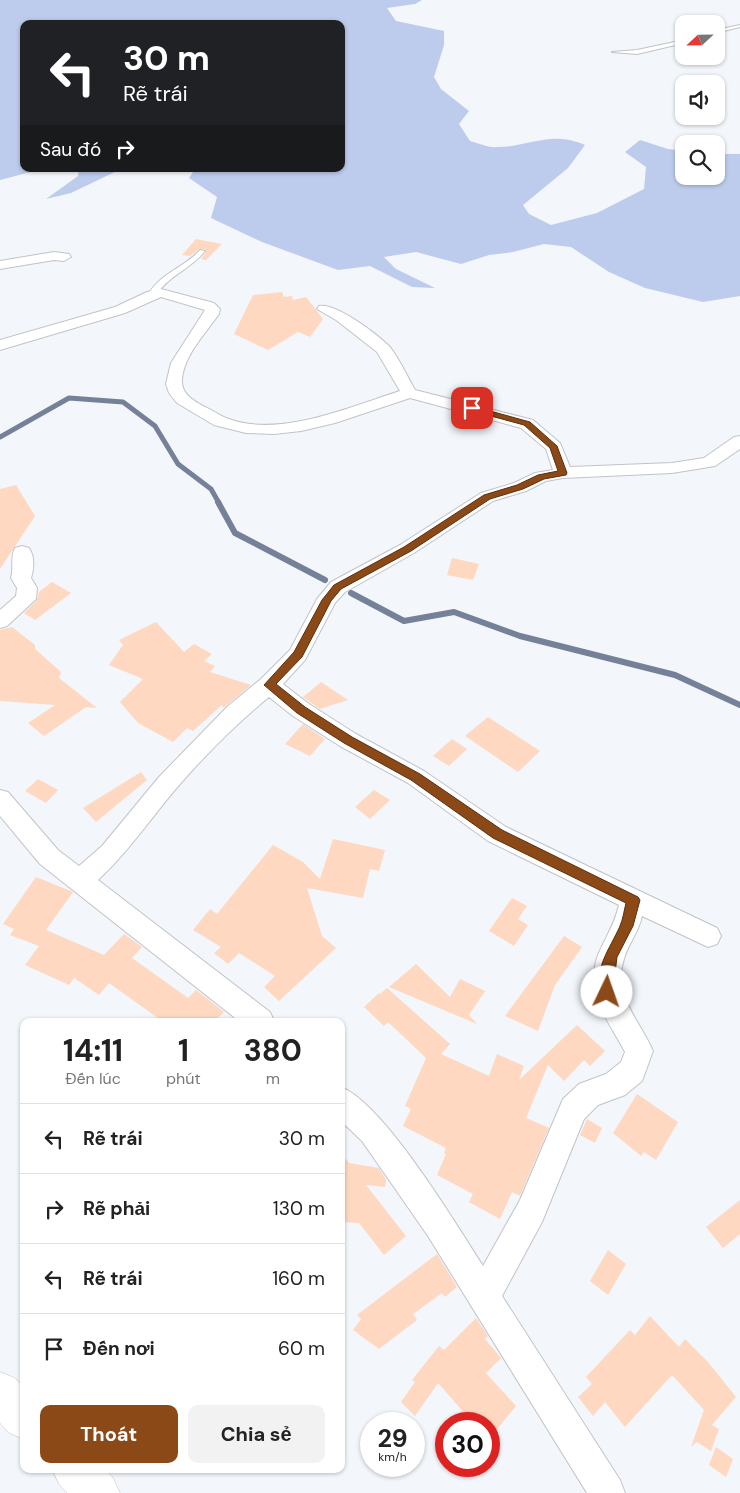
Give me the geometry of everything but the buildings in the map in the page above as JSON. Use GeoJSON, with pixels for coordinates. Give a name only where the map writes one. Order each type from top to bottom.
{"type":"FeatureCollection","features":[{"type":"Feature","properties":{"kind":"main road"},"geometry":{"type":"LineString","coordinates":[[0,1394],[20,1414]]}},
{"type":"Feature","properties":{"kind":"main road"},"geometry":{"type":"LineString","coordinates":[[78,1473],[98,1493]]}},
{"type":"Feature","properties":{"kind":"street"},"geometry":{"type":"LineString","coordinates":[[0,265],[54,256],[64,257]]}},
{"type":"Feature","properties":{"kind":"street"},"geometry":{"type":"LineString","coordinates":[[0,345],[120,310],[152,295],[161,293],[212,309],[212,314],[180,362],[174,378],[175,391],[184,401],[202,414],[234,427],[259,430],[289,429],[409,393],[527,424],[554,447],[563,473]]}},
{"type":"Feature","properties":{"kind":"street"},"geometry":{"type":"LineString","coordinates":[[324,309],[341,317],[384,349],[409,393]]}},
{"type":"Feature","properties":{"kind":"street"},"geometry":{"type":"LineString","coordinates":[[79,882],[111,853],[166,782],[236,712],[269,685],[298,655],[327,600],[338,587],[407,549],[487,497],[520,487],[541,477],[563,473],[672,468],[709,462],[740,441]]}},
{"type":"Feature","properties":{"kind":"street"},"geometry":{"type":"LineString","coordinates":[[0,621],[26,599],[27,588],[21,578],[24,568],[22,552]]}},
{"type":"Feature","properties":{"kind":"street"},"geometry":{"type":"LineString","coordinates":[[269,685],[301,710],[348,740],[416,777],[497,834],[708,936]]}},
{"type":"Feature","properties":{"kind":"street"},"geometry":{"type":"LineString","coordinates":[[0,799],[49,857],[256,1018]]}},
{"type":"Feature","properties":{"kind":"street"},"geometry":{"type":"LineString","coordinates":[[484,1297],[531,1211],[573,1109],[589,1094],[615,1085],[632,1071],[639,1051],[607,992],[607,973],[611,956],[626,926],[633,900]]}},
{"type":"Feature","properties":{"kind":"street"},"geometry":{"type":"LineString","coordinates":[[345,1105],[372,1131],[439,1226],[607,1493]]}},
{"type":"Feature","properties":{"kind":"lane"},"geometry":{"type":"LineString","coordinates":[[725,30],[740,26]]}},
{"type":"Feature","properties":{"kind":"lane"},"geometry":{"type":"LineString","coordinates":[[615,52],[638,52],[675,43]]}},
{"type":"Feature","properties":{"kind":"lane"},"geometry":{"type":"LineString","coordinates":[[152,295],[156,285],[197,260],[202,251]]}},
{"type":"Feature","properties":{"kind":"shaded area"},"geometry":{"type":"Polygon","coordinates":[[[0,0],[422,0],[415,4],[387,8],[396,21],[444,31],[444,45],[434,77],[441,89],[469,111],[459,124],[470,141],[494,147],[561,139],[585,145],[568,168],[523,205],[529,214],[551,225],[597,213],[644,189],[646,167],[625,152],[640,140],[675,150],[675,185],[725,185],[725,154],[740,154],[740,296],[703,302],[645,288],[609,272],[571,247],[544,244],[513,252],[489,255],[461,264],[416,252],[384,257],[396,269],[435,288],[412,287],[370,266],[338,270],[262,242],[211,218],[217,197],[189,178],[193,172],[345,172],[345,20],[20,20],[20,172],[31,172],[0,180],[0,0]]]}},
{"type":"Feature","properties":{"kind":"shaded area"},"geometry":{"type":"Polygon","coordinates":[[[79,172],[115,172],[71,193],[46,199],[78,176],[79,172]]]}},
{"type":"Feature","properties":{"kind":"waterway"},"geometry":{"type":"LineString","coordinates":[[0,437],[69,398],[123,402],[155,426],[178,464],[211,489],[219,503]]}},
{"type":"Feature","properties":{"kind":"waterway"},"geometry":{"type":"LineString","coordinates":[[218,502],[235,533],[325,580]]}},
{"type":"Feature","properties":{"kind":"waterway"},"geometry":{"type":"LineString","coordinates":[[351,593],[404,621],[454,612],[520,636],[675,675],[740,705]]}},
{"type":"Feature","properties":{"kind":"route"},"geometry":{"type":"LineString","coordinates":[[472,408],[527,424],[554,447],[563,473],[541,477],[520,487],[487,497],[407,549],[338,587],[327,600],[298,655],[269,685],[301,710],[348,740],[416,777],[497,834],[633,900],[626,926],[611,956],[607,973],[607,992]]}}]}
